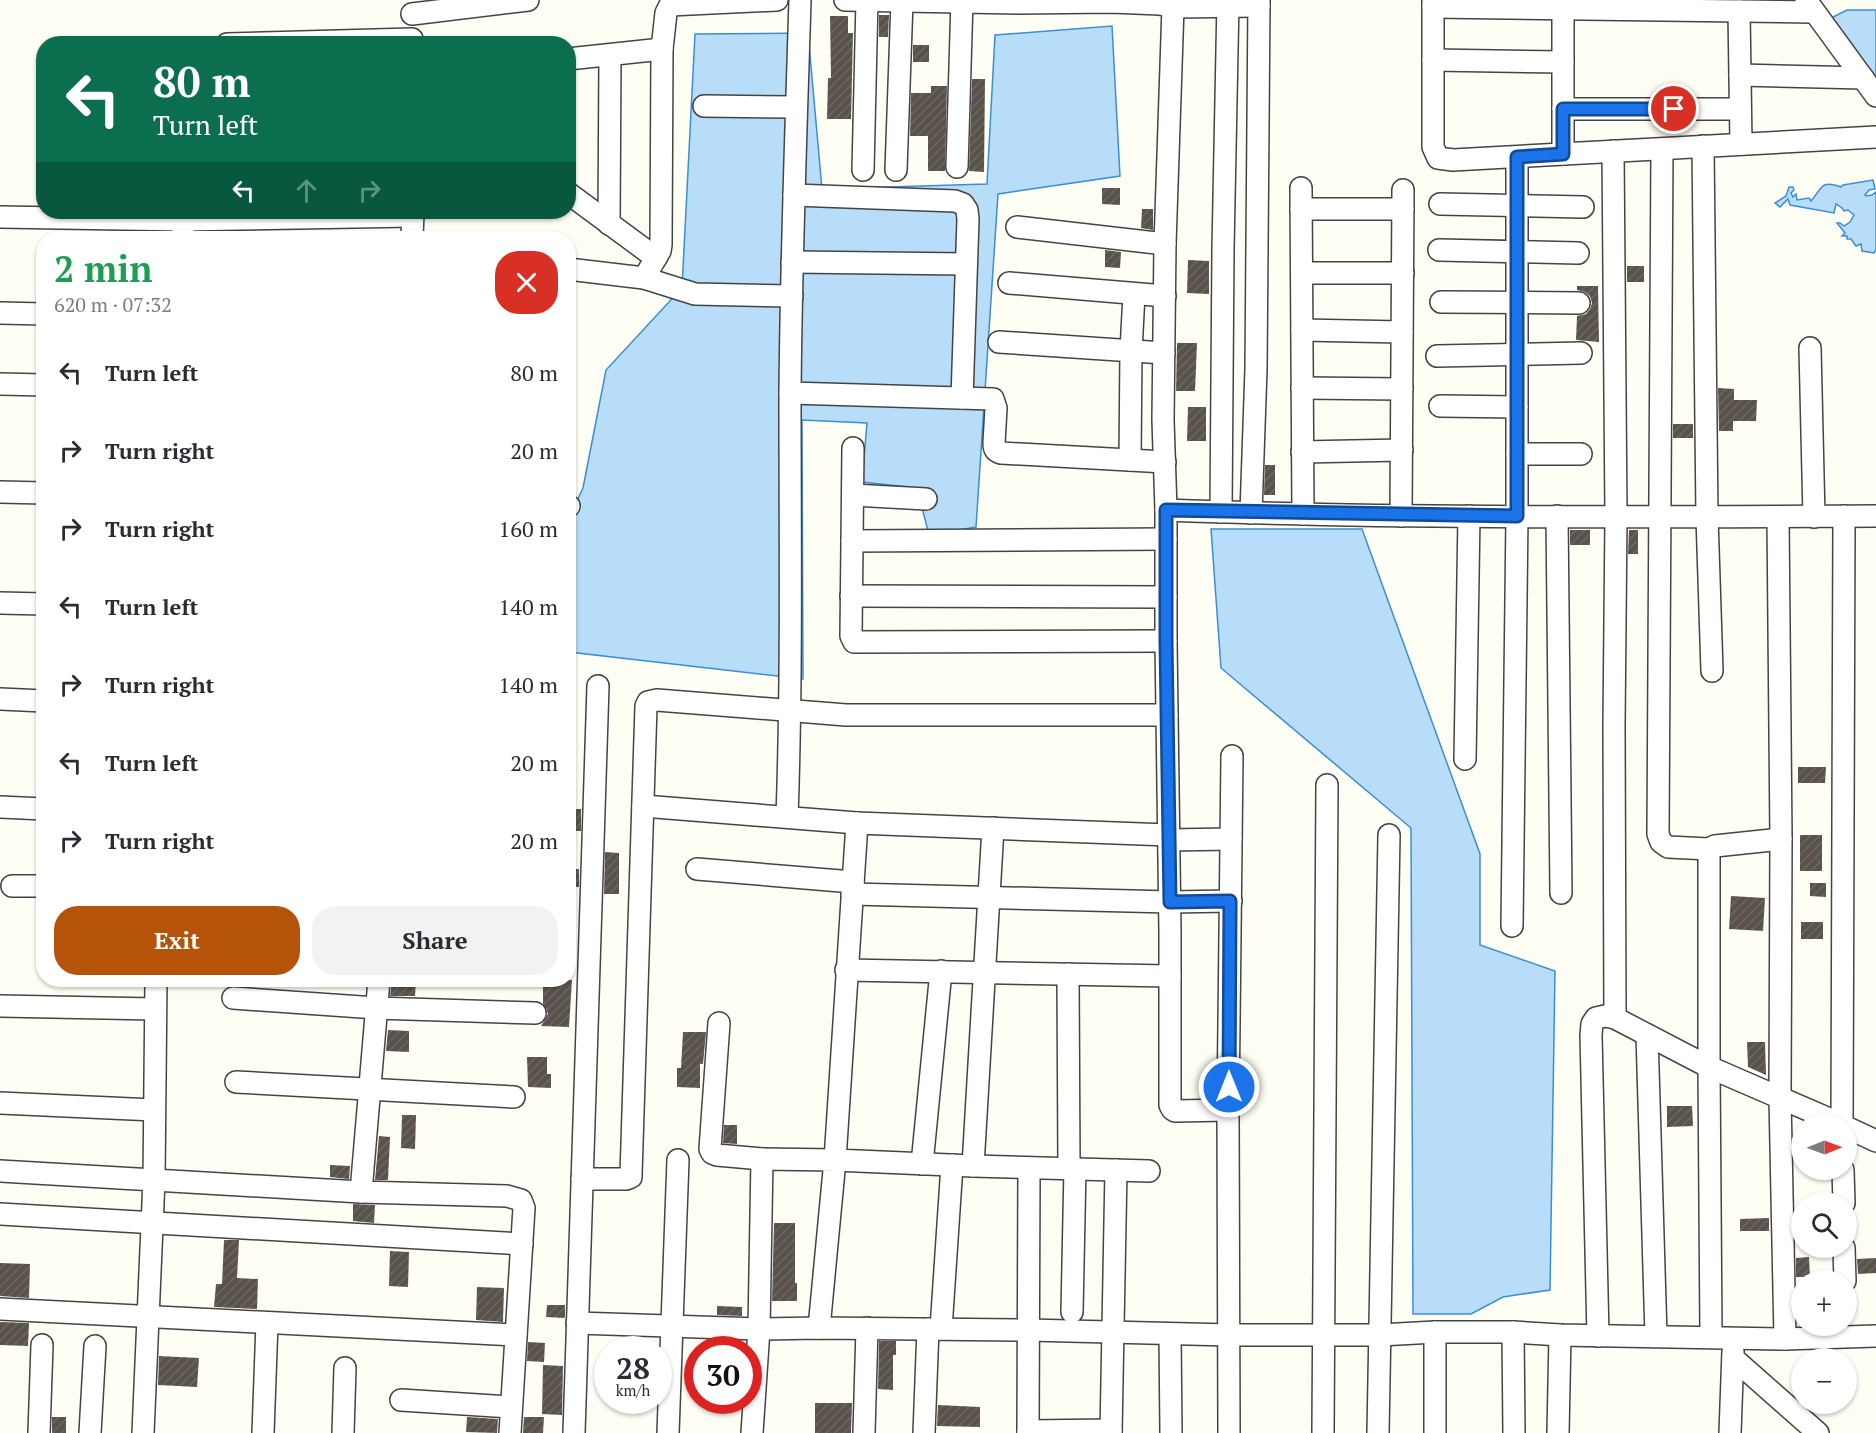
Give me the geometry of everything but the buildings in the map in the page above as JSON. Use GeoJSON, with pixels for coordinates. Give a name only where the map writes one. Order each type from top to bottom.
{"type":"FeatureCollection","features":[{"type":"Feature","properties":{"kind":"street"},"geometry":{"type":"LineString","coordinates":[[412,36],[412,7],[528,0]]}},
{"type":"Feature","properties":{"kind":"street"},"geometry":{"type":"LineString","coordinates":[[644,278],[661,245],[662,49],[667,8],[670,4],[698,1],[777,0]]}},
{"type":"Feature","properties":{"kind":"street"},"geometry":{"type":"LineString","coordinates":[[787,817],[790,710],[792,261],[800,0]]}},
{"type":"Feature","properties":{"kind":"street"},"geometry":{"type":"LineString","coordinates":[[845,0],[1111,1],[1146,2],[1173,7],[1259,3],[1256,369],[1251,513]]}},
{"type":"Feature","properties":{"kind":"street"},"geometry":{"type":"LineString","coordinates":[[863,170],[867,0]]}},
{"type":"Feature","properties":{"kind":"street"},"geometry":{"type":"LineString","coordinates":[[896,170],[910,1]]}},
{"type":"Feature","properties":{"kind":"street"},"geometry":{"type":"LineString","coordinates":[[957,167],[962,1]]}},
{"type":"Feature","properties":{"kind":"street"},"geometry":{"type":"LineString","coordinates":[[1221,512],[1228,3]]}},
{"type":"Feature","properties":{"kind":"street"},"geometry":{"type":"LineString","coordinates":[[1876,96],[1810,6],[1738,11],[1563,5],[1433,4],[1433,147],[1438,158],[1453,160],[1517,157],[1876,137]]}},
{"type":"Feature","properties":{"kind":"street"},"geometry":{"type":"LineString","coordinates":[[1563,5],[1563,154]]}},
{"type":"Feature","properties":{"kind":"street"},"geometry":{"type":"LineString","coordinates":[[1173,7],[1165,244],[1164,353],[1172,1109],[1180,1111],[1228,1110]]}},
{"type":"Feature","properties":{"kind":"street"},"geometry":{"type":"LineString","coordinates":[[1738,11],[1741,144]]}},
{"type":"Feature","properties":{"kind":"street"},"geometry":{"type":"LineString","coordinates":[[576,59],[662,49]]}},
{"type":"Feature","properties":{"kind":"street"},"geometry":{"type":"LineString","coordinates":[[609,224],[610,55]]}},
{"type":"Feature","properties":{"kind":"street"},"geometry":{"type":"LineString","coordinates":[[1433,60],[1563,62]]}},
{"type":"Feature","properties":{"kind":"street"},"geometry":{"type":"LineString","coordinates":[[1740,75],[1863,78]]}},
{"type":"Feature","properties":{"kind":"street"},"geometry":{"type":"LineString","coordinates":[[704,106],[796,106]]}},
{"type":"Feature","properties":{"kind":"street"},"geometry":{"type":"LineString","coordinates":[[1563,109],[1740,108]]}},
{"type":"Feature","properties":{"kind":"street"},"geometry":{"type":"LineString","coordinates":[[1703,147],[1707,518],[1712,671]]}},
{"type":"Feature","properties":{"kind":"street"},"geometry":{"type":"LineString","coordinates":[[1662,149],[1658,834],[1661,842],[1668,847],[1709,849],[1715,846],[1781,839]]}},
{"type":"Feature","properties":{"kind":"street"},"geometry":{"type":"LineString","coordinates":[[1613,152],[1616,517],[1615,1018]]}},
{"type":"Feature","properties":{"kind":"street"},"geometry":{"type":"LineString","coordinates":[[1512,926],[1517,516],[1517,157]]}},
{"type":"Feature","properties":{"kind":"street"},"geometry":{"type":"LineString","coordinates":[[794,195],[955,201],[963,204],[967,210],[968,219],[962,398]]}},
{"type":"Feature","properties":{"kind":"street"},"geometry":{"type":"LineString","coordinates":[[1303,514],[1301,198],[1403,200],[1401,516]]}},
{"type":"Feature","properties":{"kind":"street"},"geometry":{"type":"LineString","coordinates":[[576,199],[656,258]]}},
{"type":"Feature","properties":{"kind":"street"},"geometry":{"type":"LineString","coordinates":[[1440,204],[1583,207]]}},
{"type":"Feature","properties":{"kind":"street"},"geometry":{"type":"LineString","coordinates":[[0,217],[183,229],[336,219]]}},
{"type":"Feature","properties":{"kind":"street"},"geometry":{"type":"LineString","coordinates":[[1017,227],[1165,244]]}},
{"type":"Feature","properties":{"kind":"street"},"geometry":{"type":"LineString","coordinates":[[1439,250],[1578,253]]}},
{"type":"Feature","properties":{"kind":"street"},"geometry":{"type":"LineString","coordinates":[[792,261],[966,264]]}},
{"type":"Feature","properties":{"kind":"street"},"geometry":{"type":"LineString","coordinates":[[576,270],[644,278],[695,294],[792,296]]}},
{"type":"Feature","properties":{"kind":"street"},"geometry":{"type":"LineString","coordinates":[[1302,273],[1403,273]]}},
{"type":"Feature","properties":{"kind":"street"},"geometry":{"type":"LineString","coordinates":[[1009,283],[1165,296]]}},
{"type":"Feature","properties":{"kind":"street"},"geometry":{"type":"LineString","coordinates":[[1130,460],[1134,294]]}},
{"type":"Feature","properties":{"kind":"street"},"geometry":{"type":"LineString","coordinates":[[1441,302],[1579,303]]}},
{"type":"Feature","properties":{"kind":"street"},"geometry":{"type":"LineString","coordinates":[[0,313],[36,314]]}},
{"type":"Feature","properties":{"kind":"street"},"geometry":{"type":"LineString","coordinates":[[1302,330],[1402,332]]}},
{"type":"Feature","properties":{"kind":"street"},"geometry":{"type":"LineString","coordinates":[[999,342],[1164,353]]}},
{"type":"Feature","properties":{"kind":"street"},"geometry":{"type":"LineString","coordinates":[[1810,348],[1814,517]]}},
{"type":"Feature","properties":{"kind":"street"},"geometry":{"type":"LineString","coordinates":[[1437,356],[1581,353]]}},
{"type":"Feature","properties":{"kind":"street"},"geometry":{"type":"LineString","coordinates":[[0,384],[36,385]]}},
{"type":"Feature","properties":{"kind":"street"},"geometry":{"type":"LineString","coordinates":[[1302,388],[1402,389]]}},
{"type":"Feature","properties":{"kind":"street"},"geometry":{"type":"LineString","coordinates":[[790,393],[993,399],[996,408],[994,448],[997,452],[1165,462]]}},
{"type":"Feature","properties":{"kind":"street"},"geometry":{"type":"LineString","coordinates":[[1440,406],[1517,407]]}},
{"type":"Feature","properties":{"kind":"street"},"geometry":{"type":"LineString","coordinates":[[853,448],[852,640],[858,643],[1166,641]]}},
{"type":"Feature","properties":{"kind":"street"},"geometry":{"type":"LineString","coordinates":[[1302,452],[1402,450]]}},
{"type":"Feature","properties":{"kind":"street"},"geometry":{"type":"LineString","coordinates":[[1517,454],[1581,454]]}},
{"type":"Feature","properties":{"kind":"street"},"geometry":{"type":"LineString","coordinates":[[0,492],[36,493]]}},
{"type":"Feature","properties":{"kind":"street"},"geometry":{"type":"LineString","coordinates":[[853,495],[926,499]]}},
{"type":"Feature","properties":{"kind":"street"},"geometry":{"type":"LineString","coordinates":[[1166,510],[1401,516],[1660,518],[1876,516]]}},
{"type":"Feature","properties":{"kind":"street"},"geometry":{"type":"LineString","coordinates":[[1465,759],[1469,516]]}},
{"type":"Feature","properties":{"kind":"street"},"geometry":{"type":"LineString","coordinates":[[1557,516],[1561,893]]}},
{"type":"Feature","properties":{"kind":"street"},"geometry":{"type":"LineString","coordinates":[[1843,1114],[1844,516]]}},
{"type":"Feature","properties":{"kind":"street"},"geometry":{"type":"LineString","coordinates":[[1778,518],[1781,839],[1780,1098],[1785,1339]]}},
{"type":"Feature","properties":{"kind":"street"},"geometry":{"type":"LineString","coordinates":[[852,541],[1166,539]]}},
{"type":"Feature","properties":{"kind":"street"},"geometry":{"type":"LineString","coordinates":[[851,596],[1166,597]]}},
{"type":"Feature","properties":{"kind":"street"},"geometry":{"type":"LineString","coordinates":[[0,603],[36,604]]}},
{"type":"Feature","properties":{"kind":"street"},"geometry":{"type":"LineString","coordinates":[[574,1433],[598,686]]}},
{"type":"Feature","properties":{"kind":"street"},"geometry":{"type":"LineString","coordinates":[[0,699],[36,700]]}},
{"type":"Feature","properties":{"kind":"street"},"geometry":{"type":"LineString","coordinates":[[582,1179],[631,1177],[646,706],[648,702],[657,700],[846,715],[1167,715]]}},
{"type":"Feature","properties":{"kind":"street"},"geometry":{"type":"LineString","coordinates":[[1229,1433],[1228,1110],[1232,756]]}},
{"type":"Feature","properties":{"kind":"street"},"geometry":{"type":"LineString","coordinates":[[1323,1433],[1328,784]]}},
{"type":"Feature","properties":{"kind":"street"},"geometry":{"type":"LineString","coordinates":[[643,806],[857,823],[1231,839]]}},
{"type":"Feature","properties":{"kind":"street"},"geometry":{"type":"LineString","coordinates":[[0,807],[36,809]]}},
{"type":"Feature","properties":{"kind":"street"},"geometry":{"type":"LineString","coordinates":[[819,1328],[835,1160],[857,823]]}},
{"type":"Feature","properties":{"kind":"street"},"geometry":{"type":"LineString","coordinates":[[924,1433],[934,1329],[962,1166],[984,972],[993,828]]}},
{"type":"Feature","properties":{"kind":"street"},"geometry":{"type":"LineString","coordinates":[[1378,1433],[1389,835]]}},
{"type":"Feature","properties":{"kind":"street"},"geometry":{"type":"LineString","coordinates":[[1709,849],[1711,1337]]}},
{"type":"Feature","properties":{"kind":"street"},"geometry":{"type":"LineString","coordinates":[[697,869],[853,888],[988,898],[1230,901]]}},
{"type":"Feature","properties":{"kind":"street"},"geometry":{"type":"LineString","coordinates":[[12,886],[36,886]]}},
{"type":"Feature","properties":{"kind":"street"},"geometry":{"type":"LineString","coordinates":[[846,970],[1170,976]]}},
{"type":"Feature","properties":{"kind":"street"},"geometry":{"type":"LineString","coordinates":[[922,1164],[941,971]]}},
{"type":"Feature","properties":{"kind":"street"},"geometry":{"type":"LineString","coordinates":[[1068,974],[1072,1312]]}},
{"type":"Feature","properties":{"kind":"street"},"geometry":{"type":"LineString","coordinates":[[142,1433],[154,1180],[156,987]]}},
{"type":"Feature","properties":{"kind":"street"},"geometry":{"type":"LineString","coordinates":[[361,1192],[378,987]]}},
{"type":"Feature","properties":{"kind":"street"},"geometry":{"type":"LineString","coordinates":[[233,998],[376,1008],[535,1013]]}},
{"type":"Feature","properties":{"kind":"street"},"geometry":{"type":"LineString","coordinates":[[0,1006],[155,1009]]}},
{"type":"Feature","properties":{"kind":"street"},"geometry":{"type":"LineString","coordinates":[[1598,1336],[1591,1035],[1592,1024],[1596,1018],[1605,1016],[1615,1018],[1709,1067],[1817,1114]]}},
{"type":"Feature","properties":{"kind":"street"},"geometry":{"type":"LineString","coordinates":[[719,1023],[710,1149],[717,1155],[762,1159],[1149,1171]]}},
{"type":"Feature","properties":{"kind":"street"},"geometry":{"type":"LineString","coordinates":[[1647,1035],[1656,1336]]}},
{"type":"Feature","properties":{"kind":"street"},"geometry":{"type":"LineString","coordinates":[[236,1082],[514,1097]]}},
{"type":"Feature","properties":{"kind":"street"},"geometry":{"type":"LineString","coordinates":[[0,1103],[154,1110]]}},
{"type":"Feature","properties":{"kind":"street"},"geometry":{"type":"LineString","coordinates":[[1857,1132],[1876,1141]]}},
{"type":"Feature","properties":{"kind":"street"},"geometry":{"type":"LineString","coordinates":[[752,1433],[759,1329],[762,1159]]}},
{"type":"Feature","properties":{"kind":"street"},"geometry":{"type":"LineString","coordinates":[[668,1433],[678,1160]]}},
{"type":"Feature","properties":{"kind":"street"},"geometry":{"type":"LineString","coordinates":[[1029,1168],[1028,1432],[1111,1432],[1116,1170]]}},
{"type":"Feature","properties":{"kind":"street"},"geometry":{"type":"LineString","coordinates":[[0,1171],[361,1192],[516,1197],[521,1200],[524,1208],[510,1433]]}},
{"type":"Feature","properties":{"kind":"street"},"geometry":{"type":"LineString","coordinates":[[0,1214],[522,1244]]}},
{"type":"Feature","properties":{"kind":"street"},"geometry":{"type":"LineString","coordinates":[[0,1309],[516,1335]]}},
{"type":"Feature","properties":{"kind":"street"},"geometry":{"type":"LineString","coordinates":[[263,1433],[267,1323]]}},
{"type":"Feature","properties":{"kind":"street"},"geometry":{"type":"LineString","coordinates":[[577,1323],[759,1329],[1029,1330],[1229,1335],[1513,1332],[1598,1336],[1711,1337],[1733,1348],[1818,1433]]}},
{"type":"Feature","properties":{"kind":"street"},"geometry":{"type":"LineString","coordinates":[[864,1433],[867,1328]]}},
{"type":"Feature","properties":{"kind":"street"},"geometry":{"type":"LineString","coordinates":[[1435,1332],[1436,1433]]}},
{"type":"Feature","properties":{"kind":"street"},"geometry":{"type":"LineString","coordinates":[[1513,1332],[1514,1433]]}},
{"type":"Feature","properties":{"kind":"street"},"geometry":{"type":"LineString","coordinates":[[1857,1333],[1876,1336]]}},
{"type":"Feature","properties":{"kind":"street"},"geometry":{"type":"LineString","coordinates":[[1170,1334],[1171,1433]]}},
{"type":"Feature","properties":{"kind":"street"},"geometry":{"type":"LineString","coordinates":[[1558,1433],[1560,1335]]}},
{"type":"Feature","properties":{"kind":"street"},"geometry":{"type":"LineString","coordinates":[[1733,1348],[1808,1336]]}},
{"type":"Feature","properties":{"kind":"street"},"geometry":{"type":"LineString","coordinates":[[39,1433],[42,1345]]}},
{"type":"Feature","properties":{"kind":"street"},"geometry":{"type":"LineString","coordinates":[[90,1433],[95,1346]]}},
{"type":"Feature","properties":{"kind":"street"},"geometry":{"type":"LineString","coordinates":[[1731,1433],[1733,1348]]}},
{"type":"Feature","properties":{"kind":"street"},"geometry":{"type":"LineString","coordinates":[[343,1433],[345,1368]]}},
{"type":"Feature","properties":{"kind":"street"},"geometry":{"type":"LineString","coordinates":[[401,1400],[511,1407]]}},
{"type":"Feature","properties":{"kind":"water"},"geometry":{"type":"Polygon","coordinates":[[[1847,10],[1876,10],[1876,82],[1829,19],[1847,10]]]}},
{"type":"Feature","properties":{"kind":"water"},"geometry":{"type":"Polygon","coordinates":[[[1112,26],[1120,176],[998,194],[976,527],[929,535],[917,488],[862,482],[867,423],[802,420],[803,679],[576,653],[576,503],[583,488],[606,370],[682,288],[695,34],[808,33],[822,189],[987,184],[995,35],[1112,26]]]}},
{"type":"Feature","properties":{"kind":"water"},"geometry":{"type":"Polygon","coordinates":[[[1873,180],[1875,189],[1869,190],[1865,195],[1872,195],[1876,192],[1876,250],[1874,253],[1862,251],[1861,244],[1856,246],[1851,239],[1847,239],[1847,236],[1842,236],[1845,233],[1837,223],[1844,226],[1850,222],[1854,215],[1848,210],[1844,211],[1836,204],[1834,213],[1790,205],[1788,199],[1780,207],[1775,203],[1786,196],[1789,187],[1793,187],[1794,190],[1791,193],[1793,197],[1796,194],[1797,200],[1809,198],[1811,201],[1822,186],[1829,184],[1841,187],[1873,180]]]}},
{"type":"Feature","properties":{"kind":"water"},"geometry":{"type":"Polygon","coordinates":[[[1211,529],[1362,529],[1480,854],[1480,945],[1555,971],[1550,1290],[1503,1297],[1471,1314],[1413,1314],[1411,828],[1221,668],[1211,529]]]}},
{"type":"Feature","properties":{"kind":"route"},"geometry":{"type":"LineString","coordinates":[[1229,1087],[1230,901],[1170,902],[1166,510],[1401,516],[1517,516],[1517,157],[1563,154],[1563,109],[1674,109]]}}]}
